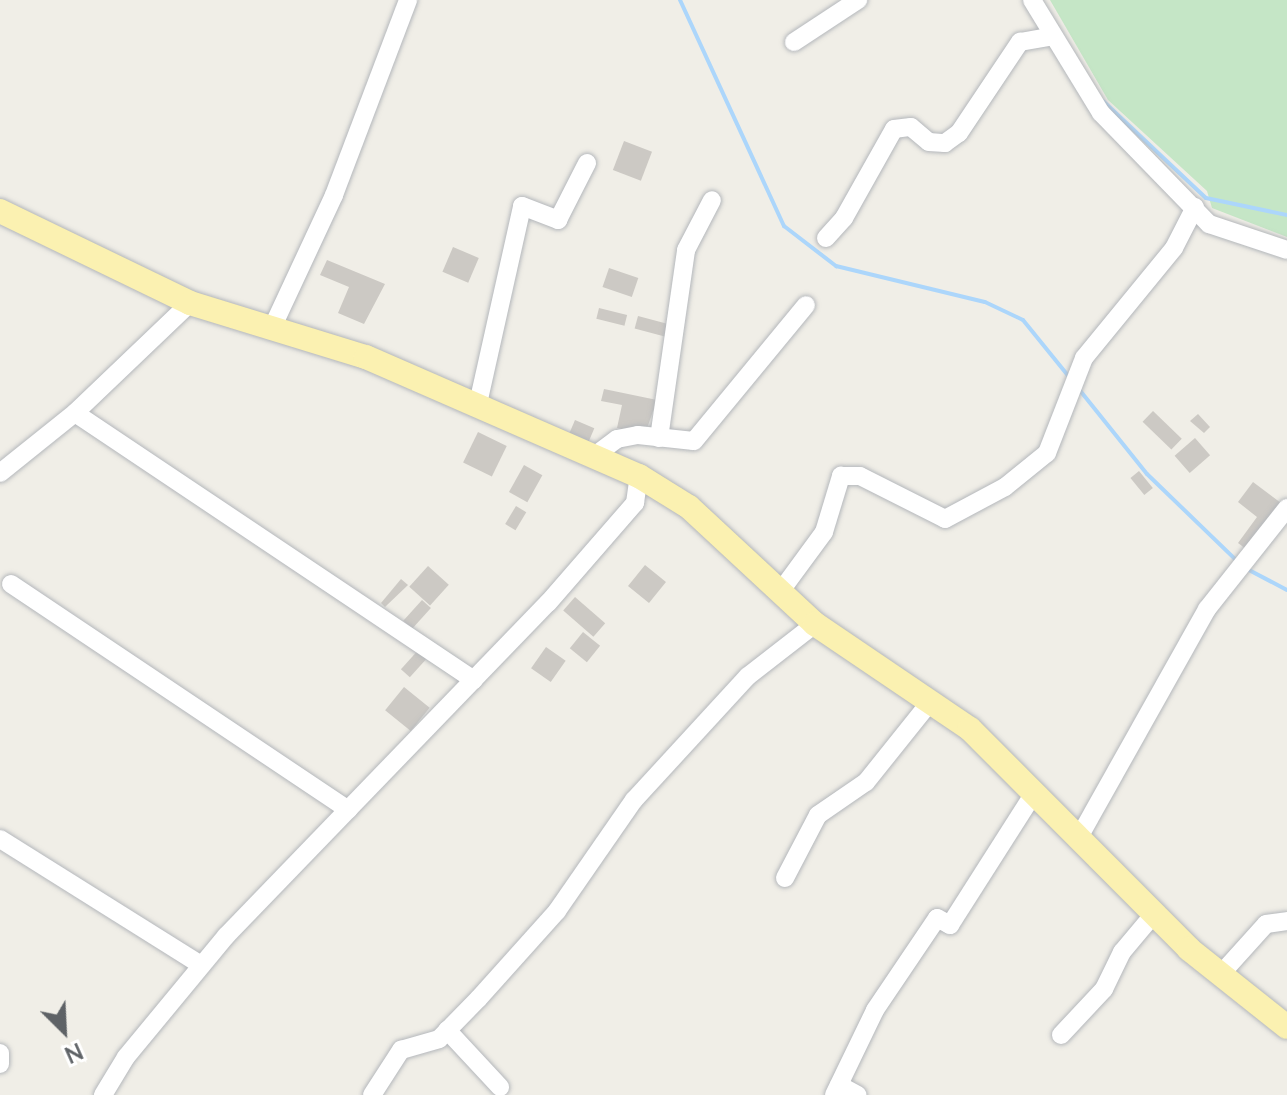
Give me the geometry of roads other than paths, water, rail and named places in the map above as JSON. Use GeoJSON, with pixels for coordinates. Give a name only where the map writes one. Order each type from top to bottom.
{"type":"FeatureCollection","features":[{"type":"Feature","properties":{"kind":"main road"},"geometry":{"type":"LineString","coordinates":[[0,199],[46,236]]}},
{"type":"Feature","properties":{"kind":"main road"},"geometry":{"type":"LineString","coordinates":[[0,211],[46,236],[190,303],[366,357],[639,476],[689,507],[815,624],[970,729],[1153,915],[1287,1027]]}},
{"type":"Feature","properties":{"kind":"street"},"geometry":{"type":"LineString","coordinates":[[273,326],[334,195],[408,0]]}},
{"type":"Feature","properties":{"kind":"street"},"geometry":{"type":"LineString","coordinates":[[794,42],[858,0]]}},
{"type":"Feature","properties":{"kind":"street"},"geometry":{"type":"LineString","coordinates":[[1032,0],[1101,113],[1209,224],[1287,250]]}},
{"type":"Feature","properties":{"kind":"street"},"geometry":{"type":"LineString","coordinates":[[826,238],[844,218],[894,129],[911,127],[929,142],[945,143],[959,133],[1020,42],[1053,36]]}},
{"type":"Feature","properties":{"kind":"street"},"geometry":{"type":"LineString","coordinates":[[477,408],[522,206],[558,220],[587,163]]}},
{"type":"Feature","properties":{"kind":"street"},"geometry":{"type":"LineString","coordinates":[[659,438],[686,250],[712,200]]}},
{"type":"Feature","properties":{"kind":"street"},"geometry":{"type":"LineString","coordinates":[[780,592],[824,532],[841,476],[860,476],[945,519],[1005,487],[1047,453],[1084,358],[1174,248],[1195,207]]}},
{"type":"Feature","properties":{"kind":"street"},"geometry":{"type":"LineString","coordinates":[[0,473],[75,413],[190,303]]}},
{"type":"Feature","properties":{"kind":"street"},"geometry":{"type":"LineString","coordinates":[[593,457],[617,439],[694,441],[806,305]]}},
{"type":"Feature","properties":{"kind":"street"},"geometry":{"type":"LineString","coordinates":[[75,413],[474,680]]}},
{"type":"Feature","properties":{"kind":"street"},"geometry":{"type":"LineString","coordinates":[[103,1095],[201,965],[474,680],[635,503],[639,476]]}},
{"type":"Feature","properties":{"kind":"street"},"geometry":{"type":"LineString","coordinates":[[1078,839],[1207,609],[1287,508]]}},
{"type":"Feature","properties":{"kind":"street"},"geometry":{"type":"LineString","coordinates":[[11,584],[348,810]]}},
{"type":"Feature","properties":{"kind":"street"},"geometry":{"type":"LineString","coordinates":[[372,1095],[401,1050],[447,1030],[557,911],[634,800],[680,748],[748,676],[815,624]]}},
{"type":"Feature","properties":{"kind":"street"},"geometry":{"type":"LineString","coordinates":[[785,878],[818,815],[866,782],[930,702]]}},
{"type":"Feature","properties":{"kind":"street"},"geometry":{"type":"LineString","coordinates":[[858,1095],[837,1090],[875,1010],[937,918],[950,925],[1034,793]]}},
{"type":"Feature","properties":{"kind":"street"},"geometry":{"type":"LineString","coordinates":[[0,839],[201,965]]}},
{"type":"Feature","properties":{"kind":"street"},"geometry":{"type":"LineString","coordinates":[[1061,1035],[1104,989],[1117,959],[1153,915]]}},
{"type":"Feature","properties":{"kind":"street"},"geometry":{"type":"LineString","coordinates":[[1221,974],[1266,924],[1287,921]]}},
{"type":"Feature","properties":{"kind":"street"},"geometry":{"type":"LineString","coordinates":[[447,1030],[500,1087]]}},
{"type":"Feature","properties":{"kind":"street"},"geometry":{"type":"LineString","coordinates":[[0,1053],[0,1064]]}},
{"type":"Feature","properties":{"kind":"waterway"},"geometry":{"type":"LineString","coordinates":[[680,0],[784,226],[836,266],[985,302],[1023,320],[1070,378]]}},
{"type":"Feature","properties":{"kind":"waterway"},"geometry":{"type":"LineString","coordinates":[[1103,101],[1206,198],[1287,215]]}},
{"type":"Feature","properties":{"kind":"waterway"},"geometry":{"type":"LineString","coordinates":[[1078,388],[1147,474],[1237,561]]}},
{"type":"Feature","properties":{"kind":"waterway"},"geometry":{"type":"LineString","coordinates":[[1247,569],[1287,590]]}}]}
